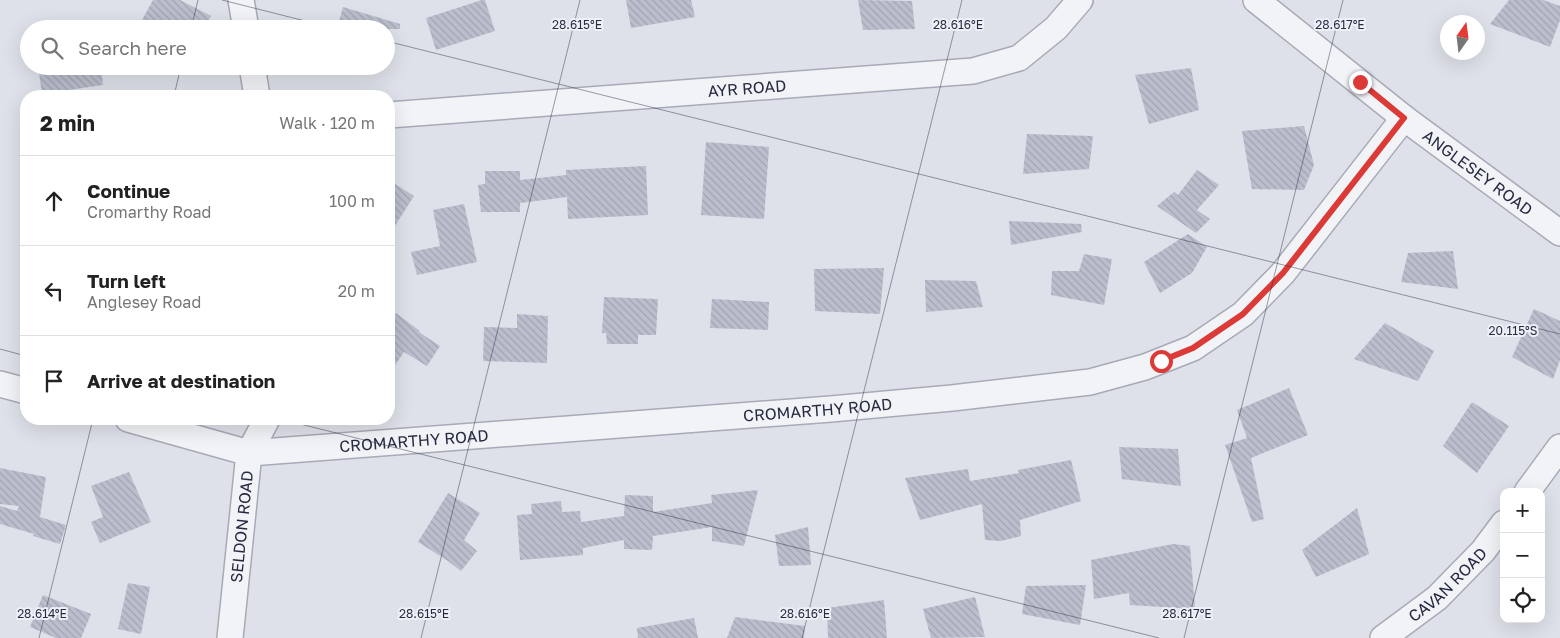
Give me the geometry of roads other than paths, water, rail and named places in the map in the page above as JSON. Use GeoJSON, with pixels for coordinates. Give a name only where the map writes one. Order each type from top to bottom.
{"type":"FeatureCollection","features":[{"type":"Feature","properties":{"kind":"street"},"geometry":{"type":"LineString","coordinates":[[241,0],[244,20]]}},
{"type":"Feature","properties":{"kind":"street","name":"AYR ROAD"},"geometry":{"type":"LineString","coordinates":[[395,115],[973,71],[1019,58],[1056,28],[1080,0]]}},
{"type":"Feature","properties":{"kind":"street","name":"ANGLESEY ROAD"},"geometry":{"type":"LineString","coordinates":[[1256,0],[1404,118],[1560,233]]}},
{"type":"Feature","properties":{"kind":"street"},"geometry":{"type":"LineString","coordinates":[[254,75],[256,90]]}},
{"type":"Feature","properties":{"kind":"street","name":"CROMARTHY ROAD"},"geometry":{"type":"LineString","coordinates":[[149,425],[249,453],[831,409],[952,398],[1090,382],[1145,367],[1193,348],[1243,314],[1283,273],[1404,118]]}},
{"type":"Feature","properties":{"kind":"street"},"geometry":{"type":"LineString","coordinates":[[0,384],[20,389]]}},
{"type":"Feature","properties":{"kind":"street","name":"SELDON ROAD"},"geometry":{"type":"LineString","coordinates":[[230,638],[249,453],[264,425]]}},
{"type":"Feature","properties":{"kind":"street"},"geometry":{"type":"LineString","coordinates":[[1530,488],[1560,447]]}},
{"type":"Feature","properties":{"kind":"street","name":"CAVAN ROAD"},"geometry":{"type":"LineString","coordinates":[[1383,638],[1437,598],[1483,551],[1500,528]]}}]}
